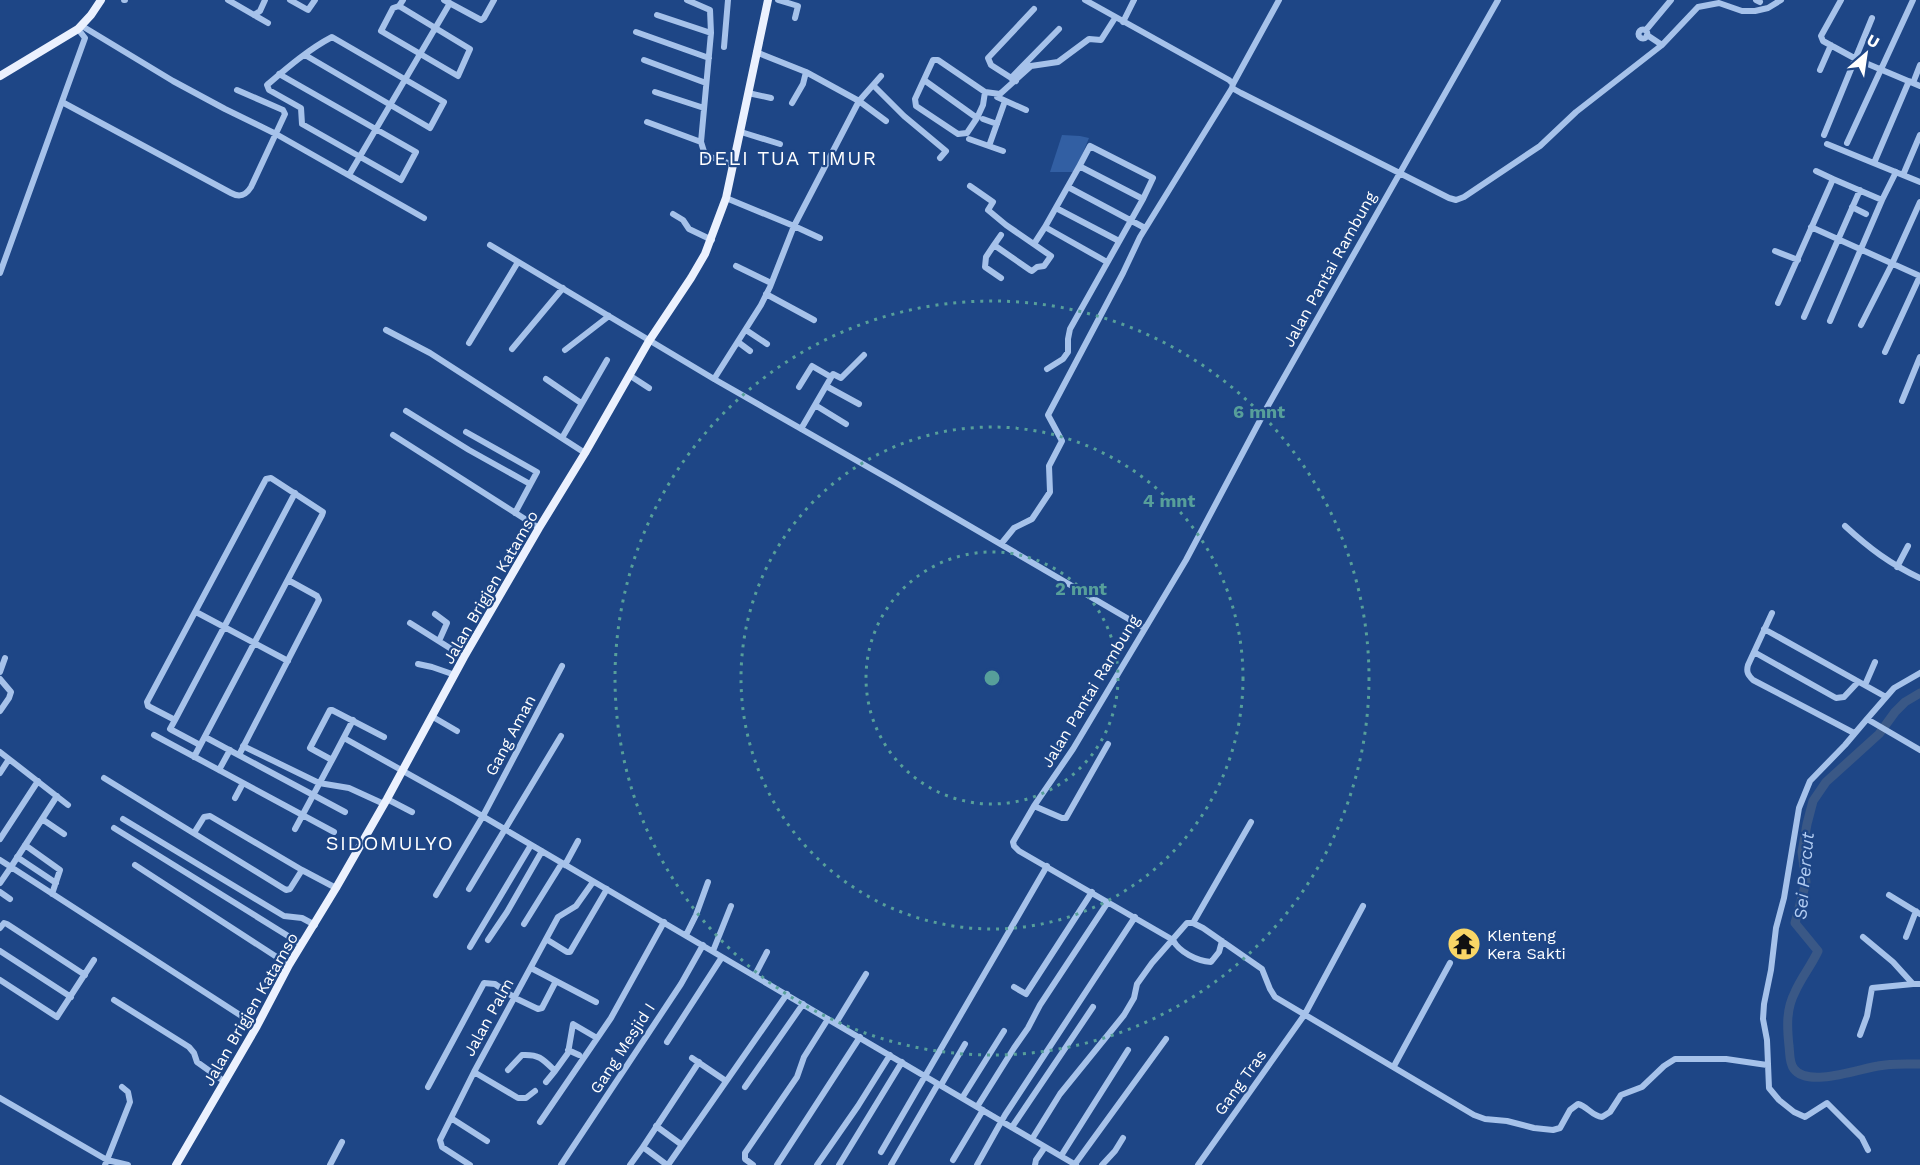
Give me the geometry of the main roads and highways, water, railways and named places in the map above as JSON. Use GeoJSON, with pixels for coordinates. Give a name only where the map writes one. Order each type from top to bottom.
{"type":"FeatureCollection","features":[{"type":"Feature","properties":{"kind":"main road"},"geometry":{"type":"LineString","coordinates":[[0,76],[80,27],[101,0]]}},
{"type":"Feature","properties":{"kind":"main road","name":"Jalan Brigjen Katamso"},"geometry":{"type":"LineString","coordinates":[[176,1165],[385,802],[538,528],[712,240],[734,165],[768,0]]}},
{"type":"Feature","properties":{"kind":"waterway","name":"Sei Percut"},"geometry":{"type":"LineString","coordinates":[[1920,693],[1905,702],[1895,712],[1879,734],[1826,782],[1813,801],[1802,852],[1806,882],[1795,923],[1818,951],[1792,998],[1788,1025],[1791,1064],[1801,1074],[1810,1077],[1834,1076],[1883,1065],[1920,1064]]}},
{"type":"Feature","properties":{"kind":"place","name":"Klenteng Kera Sakti"},"geometry":{"type":"Point","coordinates":[1464,944]}},
{"type":"Feature","properties":{"kind":"district","name":"DELI TUA TIMUR"},"geometry":{"type":"Point","coordinates":[788,158]}},
{"type":"Feature","properties":{"kind":"district","name":"SIDOMULYO"},"geometry":{"type":"Point","coordinates":[390,843]}}]}
